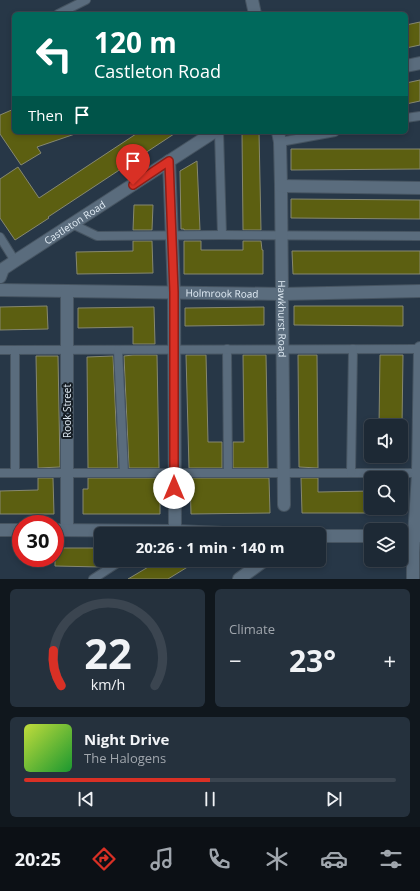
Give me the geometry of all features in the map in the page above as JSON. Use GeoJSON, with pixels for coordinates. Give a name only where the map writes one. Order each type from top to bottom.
{"type":"FeatureCollection","features":[{"type":"Feature","properties":{"kind":"street"},"geometry":{"type":"LineString","coordinates":[[252,0],[255,12]]}},
{"type":"Feature","properties":{"kind":"street"},"geometry":{"type":"LineString","coordinates":[[408,66],[420,63]]}},
{"type":"Feature","properties":{"kind":"street","name":"Castleton Road"},"geometry":{"type":"LineString","coordinates":[[0,277],[3,269],[211,134]]}},
{"type":"Feature","properties":{"kind":"street","name":"Hawkhurst Road"},"geometry":{"type":"LineString","coordinates":[[279,137],[281,186],[284,505]]}},
{"type":"Feature","properties":{"kind":"street"},"geometry":{"type":"LineString","coordinates":[[169,161],[174,292],[174,473],[169,527]]}},
{"type":"Feature","properties":{"kind":"street"},"geometry":{"type":"LineString","coordinates":[[281,186],[420,188]]}},
{"type":"Feature","properties":{"kind":"street","name":"Holmrook Road"},"geometry":{"type":"LineString","coordinates":[[0,290],[282,294],[420,291]]}},
{"type":"Feature","properties":{"kind":"street","name":"Rook Street"},"geometry":{"type":"LineString","coordinates":[[63,515],[67,473],[67,292]]}},
{"type":"Feature","properties":{"kind":"street"},"geometry":{"type":"LineString","coordinates":[[413,579],[413,553],[417,536],[416,518],[419,473],[420,348]]}},
{"type":"Feature","properties":{"kind":"street"},"geometry":{"type":"LineString","coordinates":[[0,530],[12,530]]}},
{"type":"Feature","properties":{"kind":"street"},"geometry":{"type":"LineString","coordinates":[[64,530],[94,531]]}},
{"type":"Feature","properties":{"kind":"street"},"geometry":{"type":"LineString","coordinates":[[326,536],[364,536]]}},
{"type":"Feature","properties":{"kind":"street"},"geometry":{"type":"LineString","coordinates":[[239,579],[255,567]]}},
{"type":"Feature","properties":{"kind":"lane"},"geometry":{"type":"LineString","coordinates":[[62,12],[86,0]]}},
{"type":"Feature","properties":{"kind":"lane"},"geometry":{"type":"LineString","coordinates":[[408,118],[420,116]]}},
{"type":"Feature","properties":{"kind":"lane"},"geometry":{"type":"LineString","coordinates":[[219,134],[222,235]]}},
{"type":"Feature","properties":{"kind":"lane"},"geometry":{"type":"LineString","coordinates":[[279,137],[313,134]]}},
{"type":"Feature","properties":{"kind":"lane"},"geometry":{"type":"LineString","coordinates":[[72,224],[97,236],[420,236]]}},
{"type":"Feature","properties":{"kind":"lane"},"geometry":{"type":"LineString","coordinates":[[0,238],[15,261]]}},
{"type":"Feature","properties":{"kind":"lane"},"geometry":{"type":"LineString","coordinates":[[0,350],[420,348]]}},
{"type":"Feature","properties":{"kind":"lane"},"geometry":{"type":"LineString","coordinates":[[227,349],[228,473]]}},
{"type":"Feature","properties":{"kind":"lane"},"geometry":{"type":"LineString","coordinates":[[350,473],[353,349]]}},
{"type":"Feature","properties":{"kind":"lane"},"geometry":{"type":"LineString","coordinates":[[15,350],[15,473]]}},
{"type":"Feature","properties":{"kind":"lane"},"geometry":{"type":"LineString","coordinates":[[118,350],[124,473]]}},
{"type":"Feature","properties":{"kind":"lane"},"geometry":{"type":"LineString","coordinates":[[0,473],[419,473]]}},
{"type":"Feature","properties":{"kind":"lane"},"geometry":{"type":"LineString","coordinates":[[93,579],[111,567]]}},
{"type":"Feature","properties":{"kind":"building"},"geometry":{"type":"Polygon","coordinates":[[[420,22],[420,45],[408,48],[408,25],[420,22]]]}},
{"type":"Feature","properties":{"kind":"building"},"geometry":{"type":"Polygon","coordinates":[[[420,80],[420,101],[408,104],[408,83],[420,80]]]}},
{"type":"Feature","properties":{"kind":"building"},"geometry":{"type":"Polygon","coordinates":[[[12,110],[12,134],[75,134],[37,147],[41,153],[21,165],[0,134],[0,115],[12,110]]]}},
{"type":"Feature","properties":{"kind":"building"},"geometry":{"type":"Polygon","coordinates":[[[136,134],[174,134],[15,240],[0,218],[0,179],[18,167],[39,198],[136,134]]]}},
{"type":"Feature","properties":{"kind":"building"},"geometry":{"type":"Polygon","coordinates":[[[242,134],[259,134],[261,230],[243,230],[242,134]]]}},
{"type":"Feature","properties":{"kind":"building"},"geometry":{"type":"Polygon","coordinates":[[[291,149],[420,149],[420,169],[291,170],[291,149]]]}},
{"type":"Feature","properties":{"kind":"building"},"geometry":{"type":"Polygon","coordinates":[[[197,161],[200,230],[184,230],[181,229],[180,171],[197,161]]]}},
{"type":"Feature","properties":{"kind":"building"},"geometry":{"type":"Polygon","coordinates":[[[291,199],[420,200],[420,219],[291,218],[291,199]]]}},
{"type":"Feature","properties":{"kind":"building"},"geometry":{"type":"Polygon","coordinates":[[[134,205],[153,205],[152,230],[133,230],[134,205]]]}},
{"type":"Feature","properties":{"kind":"building"},"geometry":{"type":"Polygon","coordinates":[[[133,241],[152,241],[153,273],[77,274],[76,252],[133,251],[133,241]]]}},
{"type":"Feature","properties":{"kind":"building"},"geometry":{"type":"Polygon","coordinates":[[[184,241],[201,241],[201,250],[243,250],[243,241],[261,241],[263,250],[263,274],[184,274],[184,241]]]}},
{"type":"Feature","properties":{"kind":"building"},"geometry":{"type":"Polygon","coordinates":[[[292,251],[420,251],[420,274],[293,274],[292,251]]]}},
{"type":"Feature","properties":{"kind":"building"},"geometry":{"type":"Polygon","coordinates":[[[47,306],[48,329],[0,330],[0,307],[47,306]]]}},
{"type":"Feature","properties":{"kind":"building"},"geometry":{"type":"Polygon","coordinates":[[[294,306],[403,306],[403,326],[294,325],[294,306]]]}},
{"type":"Feature","properties":{"kind":"building"},"geometry":{"type":"Polygon","coordinates":[[[154,307],[155,344],[133,344],[133,327],[78,328],[78,308],[154,307]]]}},
{"type":"Feature","properties":{"kind":"building"},"geometry":{"type":"Polygon","coordinates":[[[264,307],[264,325],[185,326],[185,308],[264,307]]]}},
{"type":"Feature","properties":{"kind":"building"},"geometry":{"type":"Polygon","coordinates":[[[157,355],[159,468],[129,468],[124,356],[157,355]]]}},
{"type":"Feature","properties":{"kind":"building"},"geometry":{"type":"Polygon","coordinates":[[[186,355],[206,355],[208,442],[222,442],[222,468],[189,468],[186,355]]]}},
{"type":"Feature","properties":{"kind":"building"},"geometry":{"type":"Polygon","coordinates":[[[243,355],[266,355],[268,468],[233,468],[233,442],[244,442],[243,355]]]}},
{"type":"Feature","properties":{"kind":"building"},"geometry":{"type":"Polygon","coordinates":[[[298,355],[317,355],[318,468],[299,467],[298,355]]]}},
{"type":"Feature","properties":{"kind":"building"},"geometry":{"type":"Polygon","coordinates":[[[380,355],[403,355],[402,419],[379,419],[380,355]]]}},
{"type":"Feature","properties":{"kind":"building"},"geometry":{"type":"Polygon","coordinates":[[[36,356],[58,356],[60,467],[38,468],[36,356]]]}},
{"type":"Feature","properties":{"kind":"building"},"geometry":{"type":"Polygon","coordinates":[[[113,356],[118,468],[88,468],[87,357],[113,356]]]}},
{"type":"Feature","properties":{"kind":"building"},"geometry":{"type":"Polygon","coordinates":[[[38,478],[53,478],[54,514],[0,514],[0,491],[38,490],[38,478]]]}},
{"type":"Feature","properties":{"kind":"building"},"geometry":{"type":"Polygon","coordinates":[[[88,478],[159,478],[160,514],[83,514],[83,489],[88,489],[88,478]]]}},
{"type":"Feature","properties":{"kind":"building"},"geometry":{"type":"Polygon","coordinates":[[[190,478],[269,478],[270,513],[191,514],[190,478]]]}},
{"type":"Feature","properties":{"kind":"building"},"geometry":{"type":"Polygon","coordinates":[[[301,478],[318,478],[318,492],[364,491],[364,513],[302,513],[301,478]]]}},
{"type":"Feature","properties":{"kind":"building"},"geometry":{"type":"Polygon","coordinates":[[[64,548],[94,548],[94,567],[64,566],[64,548]]]}},
{"type":"Feature","properties":{"kind":"building"},"geometry":{"type":"Polygon","coordinates":[[[148,567],[188,567],[168,579],[128,579],[148,567]]]}},
{"type":"Feature","properties":{"kind":"route"},"geometry":{"type":"LineString","coordinates":[[133,185],[169,161],[174,292],[174,488]]}}]}
